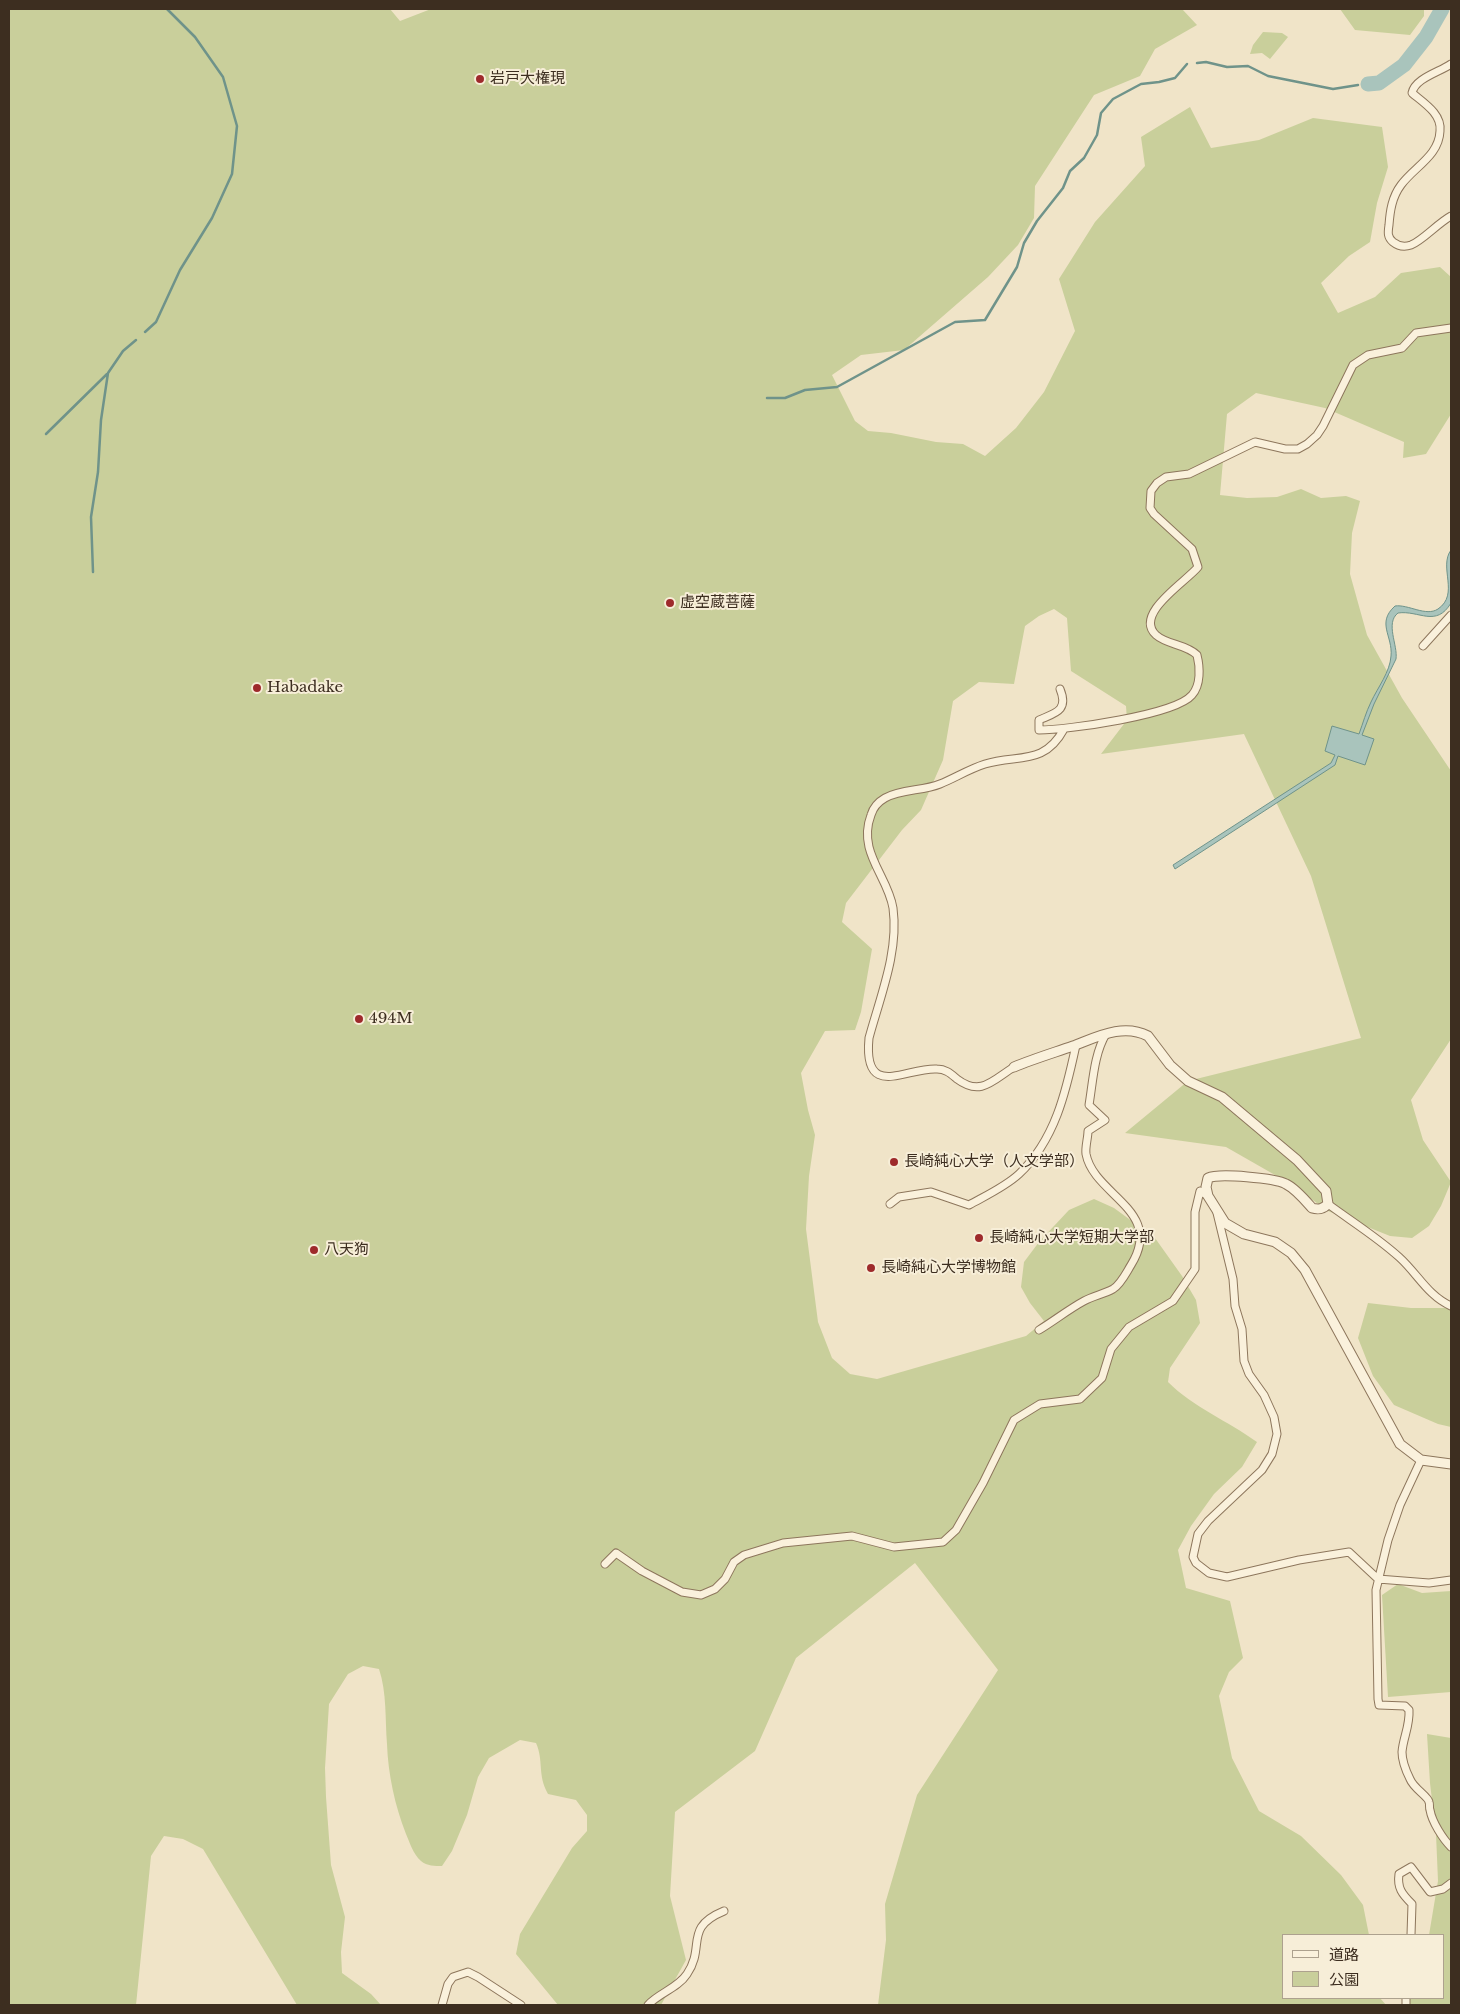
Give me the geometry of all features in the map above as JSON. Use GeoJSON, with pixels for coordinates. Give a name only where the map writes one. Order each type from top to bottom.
{"type":"FeatureCollection","features":[{"type":"Feature","properties":{"kind":"street"},"geometry":{"type":"LineString","coordinates":[[1451,64],[1420,81],[1412,89],[1412,93],[1433,111],[1440,121],[1440,133],[1435,148],[1424,163],[1402,184],[1394,195],[1390,210],[1388,236],[1392,242],[1400,246],[1410,245],[1420,240],[1451,216]]}},
{"type":"Feature","properties":{"kind":"street"},"geometry":{"type":"LineString","coordinates":[[1060,690],[1064,700],[1062,708],[1056,713],[1038,720],[1039,730],[1064,730],[1126,719],[1191,697],[1196,689],[1199,678],[1197,655],[1192,650],[1155,635],[1151,628],[1150,617],[1159,603],[1198,567],[1192,549],[1150,508],[1152,491],[1157,483],[1166,477],[1189,474],[1255,442],[1284,449],[1298,449],[1317,435],[1323,426],[1353,365],[1368,355],[1402,348],[1416,333],[1451,328]]}},
{"type":"Feature","properties":{"kind":"street"},"geometry":{"type":"LineString","coordinates":[[1423,646],[1451,615]]}},
{"type":"Feature","properties":{"kind":"street"},"geometry":{"type":"LineString","coordinates":[[1064,730],[1048,749],[1038,755],[986,764],[939,785],[886,798],[876,805],[870,815],[868,844],[872,859],[889,893],[893,909],[891,955],[868,1047],[871,1066],[875,1072],[885,1077],[896,1077],[935,1068],[942,1069],[970,1087],[984,1088],[1014,1067],[1096,1036],[1122,1030],[1148,1036],[1170,1064],[1188,1081],[1222,1097],[1297,1160],[1326,1191],[1328,1204],[1399,1257],[1424,1287],[1436,1298],[1451,1306]]}},
{"type":"Feature","properties":{"kind":"street"},"geometry":{"type":"LineString","coordinates":[[1039,1330],[1084,1301],[1112,1289],[1120,1282],[1134,1260],[1140,1238],[1136,1219],[1090,1166],[1086,1153],[1088,1131],[1105,1120],[1089,1105],[1095,1066],[1106,1034]]}},
{"type":"Feature","properties":{"kind":"street"},"geometry":{"type":"LineString","coordinates":[[890,1204],[899,1198],[931,1192],[969,1205],[1018,1176],[1032,1160],[1048,1136],[1065,1094],[1076,1045]]}},
{"type":"Feature","properties":{"kind":"street"},"geometry":{"type":"LineString","coordinates":[[1328,1204],[1324,1208],[1317,1210],[1312,1208],[1287,1184],[1278,1181],[1213,1175],[1208,1178],[1206,1187],[1208,1196],[1216,1210],[1232,1229],[1275,1242],[1291,1253],[1304,1270],[1400,1444],[1421,1460],[1451,1464]]}},
{"type":"Feature","properties":{"kind":"street"},"geometry":{"type":"LineString","coordinates":[[605,1564],[616,1552],[642,1571],[682,1592],[701,1595],[715,1589],[725,1579],[734,1562],[744,1555],[783,1543],[852,1536],[894,1547],[942,1542],[956,1530],[983,1483],[1014,1420],[1040,1404],[1080,1399],[1102,1378],[1111,1349],[1129,1327],[1173,1301],[1196,1270],[1195,1212],[1200,1192],[1208,1196]]}},
{"type":"Feature","properties":{"kind":"street"},"geometry":{"type":"LineString","coordinates":[[1216,1210],[1234,1279],[1235,1306],[1242,1329],[1244,1361],[1249,1374],[1264,1395],[1274,1417],[1277,1434],[1272,1454],[1262,1470],[1208,1521],[1198,1534],[1193,1557],[1196,1563],[1209,1573],[1228,1576],[1298,1560],[1349,1552],[1378,1579],[1429,1583],[1451,1580]]}},
{"type":"Feature","properties":{"kind":"street"},"geometry":{"type":"LineString","coordinates":[[1421,1460],[1400,1505],[1378,1579],[1376,1601],[1379,1705],[1405,1706],[1409,1710],[1410,1723],[1402,1752],[1406,1769],[1412,1784],[1421,1794],[1427,1797],[1430,1812],[1446,1842],[1451,1847]]}},
{"type":"Feature","properties":{"kind":"street"},"geometry":{"type":"LineString","coordinates":[[1411,1934],[1412,1904],[1403,1894],[1398,1884],[1399,1874],[1411,1867],[1430,1892],[1444,1890],[1451,1883]]}},
{"type":"Feature","properties":{"kind":"street"},"geometry":{"type":"LineString","coordinates":[[648,2005],[680,1982],[688,1973],[702,1924],[710,1917],[724,1911]]}},
{"type":"Feature","properties":{"kind":"street"},"geometry":{"type":"LineString","coordinates":[[442,2005],[448,1984],[453,1977],[468,1972],[522,2005]]}},
{"type":"Feature","properties":{"kind":"green space"},"geometry":{"type":"Polygon","coordinates":[[[9,9],[390,9],[400,21],[431,9],[1182,9],[1197,25],[1155,49],[1140,76],[1094,95],[1035,186],[1034,218],[1018,245],[988,277],[904,350],[861,355],[832,375],[855,421],[868,431],[891,433],[936,442],[963,444],[985,456],[1016,428],[1044,392],[1075,331],[1059,279],[1095,222],[1145,166],[1141,137],[1190,107],[1211,148],[1259,140],[1313,118],[1382,127],[1388,167],[1377,203],[1370,242],[1349,256],[1321,283],[1338,313],[1375,297],[1401,273],[1440,267],[1451,277],[1451,414],[1426,454],[1403,458],[1404,442],[1325,408],[1256,393],[1227,414],[1220,495],[1247,498],[1277,497],[1301,489],[1321,498],[1346,496],[1360,501],[1352,533],[1350,574],[1367,635],[1402,698],[1451,771],[1451,1039],[1411,1100],[1423,1140],[1451,1182],[1441,1206],[1429,1226],[1412,1238],[1390,1236],[1328,1211],[1289,1183],[1226,1147],[1125,1133],[1188,1081],[1361,1038],[1311,876],[1244,734],[1101,754],[1127,720],[1126,706],[1071,671],[1067,618],[1054,609],[1039,616],[1025,626],[1014,684],[979,682],[953,701],[943,760],[921,810],[902,830],[846,903],[842,922],[872,949],[861,1012],[855,1030],[825,1031],[801,1073],[815,1135],[809,1176],[806,1229],[818,1322],[832,1358],[850,1374],[877,1379],[1026,1336],[1044,1321],[1030,1303],[1021,1287],[1024,1262],[1039,1242],[1069,1210],[1094,1199],[1114,1208],[1155,1238],[1182,1276],[1196,1300],[1200,1323],[1170,1368],[1168,1382],[1188,1399],[1257,1442],[1242,1467],[1214,1494],[1191,1526],[1178,1550],[1186,1588],[1230,1601],[1243,1658],[1229,1672],[1219,1696],[1232,1758],[1259,1811],[1301,1836],[1341,1875],[1363,1905],[1369,1934],[1282,1934],[1282,1999],[1381,1999],[1386,2005],[878,2005],[886,1940],[885,1904],[917,1795],[998,1670],[915,1563],[796,1658],[755,1751],[675,1812],[670,1896],[686,1960],[661,2005],[558,2005],[516,1954],[520,1934],[572,1848],[587,1831],[587,1815],[576,1800],[548,1794],[541,1774],[540,1756],[536,1743],[520,1740],[489,1758],[478,1777],[467,1815],[452,1851],[442,1866],[428,1865],[418,1858],[406,1834],[393,1790],[389,1767],[385,1697],[382,1678],[379,1669],[363,1666],[348,1674],[329,1704],[325,1768],[326,1797],[331,1865],[345,1917],[341,1952],[342,1973],[371,1994],[381,2005],[297,2005],[203,1849],[183,1839],[164,1836],[151,1856],[136,2005],[9,2005],[9,9]]]}},
{"type":"Feature","properties":{"kind":"green space"},"geometry":{"type":"Polygon","coordinates":[[[1340,9],[1424,9],[1424,16],[1410,35],[1355,30],[1340,9]]]}},
{"type":"Feature","properties":{"kind":"green space"},"geometry":{"type":"Polygon","coordinates":[[[1263,32],[1282,33],[1288,37],[1270,59],[1262,53],[1250,54],[1253,45],[1263,32]]]}},
{"type":"Feature","properties":{"kind":"green space"},"geometry":{"type":"Polygon","coordinates":[[[1368,1303],[1411,1308],[1451,1308],[1451,1427],[1438,1424],[1394,1405],[1373,1376],[1358,1338],[1368,1303]]]}},
{"type":"Feature","properties":{"kind":"green space"},"geometry":{"type":"Polygon","coordinates":[[[1398,1584],[1422,1593],[1451,1591],[1451,1692],[1388,1697],[1382,1595],[1398,1584]]]}},
{"type":"Feature","properties":{"kind":"green space"},"geometry":{"type":"Polygon","coordinates":[[[1427,1734],[1451,1738],[1451,2005],[1406,2005],[1409,1999],[1445,1999],[1445,1934],[1429,1934],[1438,1881],[1436,1834],[1427,1734]]]}},
{"type":"Feature","properties":{"kind":"water"},"geometry":{"type":"Polygon","coordinates":[[[1451,550],[1451,603],[1439,615],[1427,616],[1398,613],[1392,622],[1396,659],[1374,704],[1362,735],[1374,739],[1365,765],[1338,756],[1335,765],[1175,869],[1173,865],[1331,763],[1335,755],[1325,751],[1332,726],[1359,734],[1369,706],[1386,674],[1390,662],[1391,649],[1386,624],[1389,612],[1395,606],[1400,606],[1428,612],[1438,609],[1444,603],[1448,588],[1447,564],[1451,550]]]}},
{"type":"Feature","properties":{"kind":"waterway"},"geometry":{"type":"LineString","coordinates":[[145,332],[156,322],[180,270],[212,218],[232,174],[237,126],[223,77],[195,37],[167,9]]}},
{"type":"Feature","properties":{"kind":"waterway"},"geometry":{"type":"LineString","coordinates":[[1368,84],[1379,83],[1404,65],[1426,37],[1442,9]]}},
{"type":"Feature","properties":{"kind":"waterway"},"geometry":{"type":"LineString","coordinates":[[1197,63],[1206,62],[1227,67],[1248,66],[1268,76],[1333,89],[1358,85]]}},
{"type":"Feature","properties":{"kind":"waterway"},"geometry":{"type":"LineString","coordinates":[[767,398],[785,398],[805,390],[837,387],[955,322],[985,320],[1017,267],[1024,243],[1037,221],[1063,188],[1070,171],[1084,158],[1097,135],[1101,113],[1113,99],[1141,84],[1175,78],[1187,64]]}},
{"type":"Feature","properties":{"kind":"waterway"},"geometry":{"type":"LineString","coordinates":[[93,572],[91,517],[98,472],[101,420],[108,373],[123,351],[136,340]]}},
{"type":"Feature","properties":{"kind":"waterway"},"geometry":{"type":"LineString","coordinates":[[46,434],[107,374]]}},
{"type":"Feature","properties":{"kind":"place","name":"岩戸大権現"},"geometry":{"type":"Point","coordinates":[480,79]}},
{"type":"Feature","properties":{"kind":"place","name":"虚空蔵菩薩"},"geometry":{"type":"Point","coordinates":[670,603]}},
{"type":"Feature","properties":{"kind":"place","name":"Habadake"},"geometry":{"type":"Point","coordinates":[257,688]}},
{"type":"Feature","properties":{"kind":"place","name":"494M"},"geometry":{"type":"Point","coordinates":[359,1019]}},
{"type":"Feature","properties":{"kind":"place","name":"長崎純心大学（人文学部）"},"geometry":{"type":"Point","coordinates":[894,1162]}},
{"type":"Feature","properties":{"kind":"place","name":"長崎純心大学短期大学部"},"geometry":{"type":"Point","coordinates":[979,1238]}},
{"type":"Feature","properties":{"kind":"place","name":"八天狗"},"geometry":{"type":"Point","coordinates":[314,1250]}},
{"type":"Feature","properties":{"kind":"place","name":"長崎純心大学博物館"},"geometry":{"type":"Point","coordinates":[871,1268]}}]}
